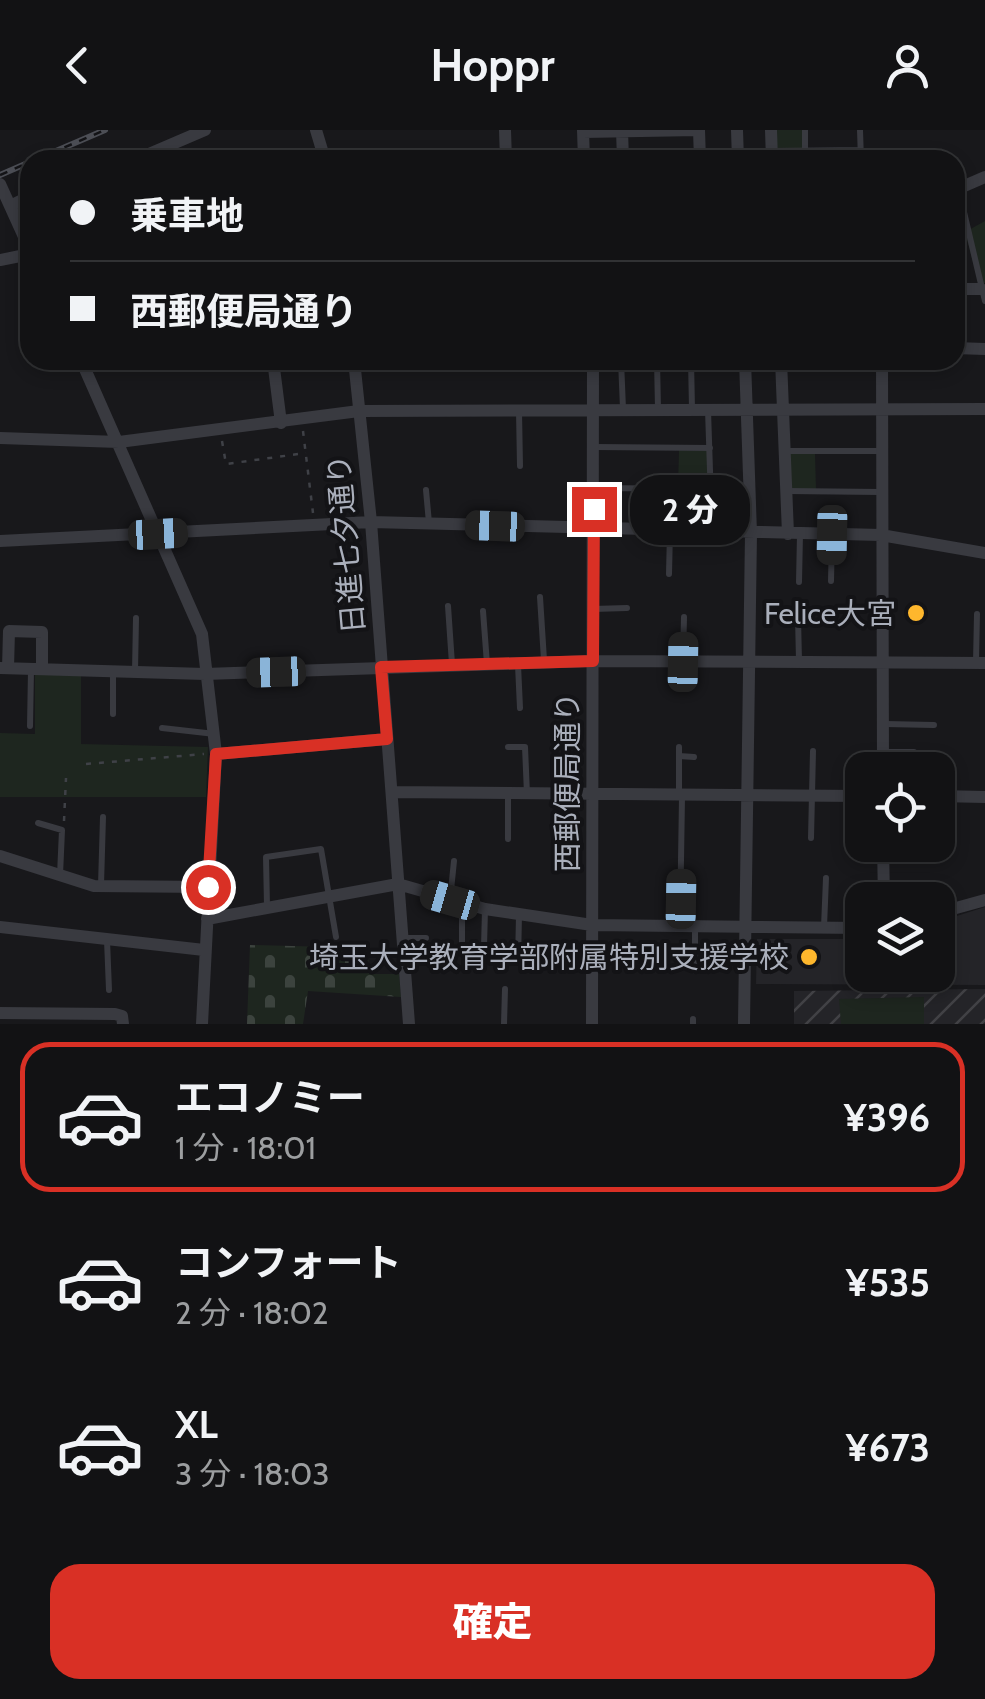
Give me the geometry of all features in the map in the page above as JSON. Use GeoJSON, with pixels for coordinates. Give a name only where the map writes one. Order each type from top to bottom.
{"type":"FeatureCollection","features":[{"type":"Feature","properties":{"kind":"street"},"geometry":{"type":"LineString","coordinates":[[158,150],[205,130]]}},
{"type":"Feature","properties":{"kind":"street"},"geometry":{"type":"LineString","coordinates":[[583,131],[699,130]]}},
{"type":"Feature","properties":{"kind":"street"},"geometry":{"type":"LineString","coordinates":[[0,184],[20,229]]}},
{"type":"Feature","properties":{"kind":"street"},"geometry":{"type":"LineString","coordinates":[[10,206],[20,201]]}},
{"type":"Feature","properties":{"kind":"street"},"geometry":{"type":"LineString","coordinates":[[86,370],[202,634],[216,753],[202,1024]]}},
{"type":"Feature","properties":{"kind":"street"},"geometry":{"type":"LineString","coordinates":[[274,370],[281,423]]}},
{"type":"Feature","properties":{"kind":"street","name":"日進七夕通り"},"geometry":{"type":"LineString","coordinates":[[355,370],[409,1024]]}},
{"type":"Feature","properties":{"kind":"street","name":"西郵便局通り"},"geometry":{"type":"LineString","coordinates":[[592,1024],[594,370]]}},
{"type":"Feature","properties":{"kind":"street"},"geometry":{"type":"LineString","coordinates":[[744,1024],[750,534],[745,370]]}},
{"type":"Feature","properties":{"kind":"street"},"geometry":{"type":"LineString","coordinates":[[781,370],[786,491],[794,534]]}},
{"type":"Feature","properties":{"kind":"street"},"geometry":{"type":"LineString","coordinates":[[882,370],[883,752]]}},
{"type":"Feature","properties":{"kind":"street"},"geometry":{"type":"LineString","coordinates":[[0,438],[119,442],[360,410],[985,409]]}},
{"type":"Feature","properties":{"kind":"street"},"geometry":{"type":"LineString","coordinates":[[0,541],[370,522],[881,535],[985,552]]}},
{"type":"Feature","properties":{"kind":"street"},"geometry":{"type":"LineString","coordinates":[[36,669],[42,632],[10,631],[4,668],[114,672],[205,674],[593,661],[981,663]]}},
{"type":"Feature","properties":{"kind":"street"},"geometry":{"type":"LineString","coordinates":[[216,753],[387,739]]}},
{"type":"Feature","properties":{"kind":"street"},"geometry":{"type":"LineString","coordinates":[[392,792],[845,796]]}},
{"type":"Feature","properties":{"kind":"street"},"geometry":{"type":"LineString","coordinates":[[955,796],[985,797]]}},
{"type":"Feature","properties":{"kind":"street"},"geometry":{"type":"LineString","coordinates":[[0,856],[101,886],[208,887]]}},
{"type":"Feature","properties":{"kind":"street"},"geometry":{"type":"LineString","coordinates":[[207,919],[398,884],[484,909],[592,924],[845,928]]}},
{"type":"Feature","properties":{"kind":"street"},"geometry":{"type":"LineString","coordinates":[[955,908],[985,900]]}},
{"type":"Feature","properties":{"kind":"street"},"geometry":{"type":"LineString","coordinates":[[0,927],[204,950]]}},
{"type":"Feature","properties":{"kind":"street"},"geometry":{"type":"LineString","coordinates":[[0,1014],[61,1019],[116,1014],[122,1016],[123,1024]]}},
{"type":"Feature","properties":{"kind":"lane"},"geometry":{"type":"LineString","coordinates":[[805,130],[805,150],[861,150],[860,130]]}},
{"type":"Feature","properties":{"kind":"lane"},"geometry":{"type":"LineString","coordinates":[[965,222],[983,295]]}},
{"type":"Feature","properties":{"kind":"lane"},"geometry":{"type":"LineString","coordinates":[[622,370],[623,410]]}},
{"type":"Feature","properties":{"kind":"lane"},"geometry":{"type":"LineString","coordinates":[[657,370],[658,410]]}},
{"type":"Feature","properties":{"kind":"lane"},"geometry":{"type":"LineString","coordinates":[[690,370],[692,410]]}},
{"type":"Feature","properties":{"kind":"lane"},"geometry":{"type":"LineString","coordinates":[[519,410],[520,466]]}},
{"type":"Feature","properties":{"kind":"lane"},"geometry":{"type":"LineString","coordinates":[[708,410],[712,532]]}},
{"type":"Feature","properties":{"kind":"lane"},"geometry":{"type":"LineString","coordinates":[[594,447],[710,448]]}},
{"type":"Feature","properties":{"kind":"lane"},"geometry":{"type":"LineString","coordinates":[[784,451],[882,451]]}},
{"type":"Feature","properties":{"kind":"lane"},"geometry":{"type":"LineString","coordinates":[[594,488],[711,489]]}},
{"type":"Feature","properties":{"kind":"lane"},"geometry":{"type":"LineString","coordinates":[[426,490],[429,524]]}},
{"type":"Feature","properties":{"kind":"lane"},"geometry":{"type":"LineString","coordinates":[[786,491],[881,492]]}},
{"type":"Feature","properties":{"kind":"lane"},"geometry":{"type":"LineString","coordinates":[[670,531],[670,574]]}},
{"type":"Feature","properties":{"kind":"lane"},"geometry":{"type":"LineString","coordinates":[[794,534],[799,582]]}},
{"type":"Feature","properties":{"kind":"lane"},"geometry":{"type":"LineString","coordinates":[[831,580],[832,535]]}},
{"type":"Feature","properties":{"kind":"lane"},"geometry":{"type":"LineString","coordinates":[[540,596],[544,662]]}},
{"type":"Feature","properties":{"kind":"lane"},"geometry":{"type":"LineString","coordinates":[[448,606],[452,665]]}},
{"type":"Feature","properties":{"kind":"lane"},"geometry":{"type":"LineString","coordinates":[[593,609],[627,608]]}},
{"type":"Feature","properties":{"kind":"lane"},"geometry":{"type":"LineString","coordinates":[[483,611],[486,664]]}},
{"type":"Feature","properties":{"kind":"lane"},"geometry":{"type":"LineString","coordinates":[[977,614],[981,663]]}},
{"type":"Feature","properties":{"kind":"lane"},"geometry":{"type":"LineString","coordinates":[[683,662],[684,617]]}},
{"type":"Feature","properties":{"kind":"lane"},"geometry":{"type":"LineString","coordinates":[[798,617],[799,662]]}},
{"type":"Feature","properties":{"kind":"lane"},"geometry":{"type":"LineString","coordinates":[[135,672],[136,618]]}},
{"type":"Feature","properties":{"kind":"lane"},"geometry":{"type":"LineString","coordinates":[[518,663],[520,708]]}},
{"type":"Feature","properties":{"kind":"lane"},"geometry":{"type":"LineString","coordinates":[[30,726],[36,669]]}},
{"type":"Feature","properties":{"kind":"lane"},"geometry":{"type":"LineString","coordinates":[[113,714],[114,672]]}},
{"type":"Feature","properties":{"kind":"lane"},"geometry":{"type":"LineString","coordinates":[[882,724],[934,725]]}},
{"type":"Feature","properties":{"kind":"lane"},"geometry":{"type":"LineString","coordinates":[[162,728],[214,734]]}},
{"type":"Feature","properties":{"kind":"lane"},"geometry":{"type":"LineString","coordinates":[[508,747],[524,747],[528,794]]}},
{"type":"Feature","properties":{"kind":"lane"},"geometry":{"type":"LineString","coordinates":[[811,838],[813,750]]}},
{"type":"Feature","properties":{"kind":"lane"},"geometry":{"type":"LineString","coordinates":[[694,757],[679,752],[688,926],[695,970]]}},
{"type":"Feature","properties":{"kind":"lane"},"geometry":{"type":"LineString","coordinates":[[508,794],[508,839]]}},
{"type":"Feature","properties":{"kind":"lane"},"geometry":{"type":"LineString","coordinates":[[101,886],[104,817]]}},
{"type":"Feature","properties":{"kind":"lane"},"geometry":{"type":"LineString","coordinates":[[38,822],[62,830],[60,876]]}},
{"type":"Feature","properties":{"kind":"lane"},"geometry":{"type":"LineString","coordinates":[[267,906],[266,857],[321,849],[336,937]]}},
{"type":"Feature","properties":{"kind":"lane"},"geometry":{"type":"LineString","coordinates":[[454,861],[462,946],[484,947],[484,909]]}},
{"type":"Feature","properties":{"kind":"lane"},"geometry":{"type":"LineString","coordinates":[[824,928],[826,878]]}},
{"type":"Feature","properties":{"kind":"lane"},"geometry":{"type":"LineString","coordinates":[[518,914],[518,962]]}},
{"type":"Feature","properties":{"kind":"lane"},"geometry":{"type":"LineString","coordinates":[[403,938],[426,938]]}},
{"type":"Feature","properties":{"kind":"lane"},"geometry":{"type":"LineString","coordinates":[[107,939],[109,990]]}},
{"type":"Feature","properties":{"kind":"lane"},"geometry":{"type":"LineString","coordinates":[[504,1024],[505,989]]}},
{"type":"Feature","properties":{"kind":"path"},"geometry":{"type":"LineString","coordinates":[[302,420],[314,524]]}},
{"type":"Feature","properties":{"kind":"path"},"geometry":{"type":"LineString","coordinates":[[220,430],[226,464],[306,453]]}},
{"type":"Feature","properties":{"kind":"path"},"geometry":{"type":"LineString","coordinates":[[86,764],[216,753]]}},
{"type":"Feature","properties":{"kind":"path"},"geometry":{"type":"LineString","coordinates":[[64,828],[66,778]]}},
{"type":"Feature","properties":{"kind":"shaded area","name":"埼玉大学教育学部附属特別支援学校"},"geometry":{"type":"Polygon","coordinates":[[[985,907],[985,985],[955,985],[955,917],[985,907]]]}},
{"type":"Feature","properties":{"kind":"shaded area","name":"埼玉大学教育学部附属特別支援学校"},"geometry":{"type":"Polygon","coordinates":[[[757,939],[845,939],[845,984],[756,984],[757,939]]]}},
{"type":"Feature","properties":{"kind":"shaded area"},"geometry":{"type":"Polygon","coordinates":[[[985,989],[985,1024],[794,1024],[794,991],[985,989]]]}},
{"type":"Feature","properties":{"kind":"green space"},"geometry":{"type":"Polygon","coordinates":[[[775,130],[803,130],[804,149],[776,149],[775,130]]]}},
{"type":"Feature","properties":{"kind":"green space"},"geometry":{"type":"Polygon","coordinates":[[[985,221],[985,283],[979,285],[965,232],[985,221]]]}},
{"type":"Feature","properties":{"kind":"green space"},"geometry":{"type":"Polygon","coordinates":[[[679,450],[707,451],[709,487],[678,487],[679,450]]]}},
{"type":"Feature","properties":{"kind":"green space"},"geometry":{"type":"Polygon","coordinates":[[[787,454],[815,454],[816,489],[788,489],[787,454]]]}},
{"type":"Feature","properties":{"kind":"green space"},"geometry":{"type":"Polygon","coordinates":[[[35,674],[81,675],[81,744],[208,747],[206,797],[0,797],[0,733],[35,734],[35,674]]]}},
{"type":"Feature","properties":{"kind":"green space"},"geometry":{"type":"Polygon","coordinates":[[[250,945],[368,948],[369,974],[399,974],[401,997],[308,991],[303,1024],[247,1024],[250,945]]]}},
{"type":"Feature","properties":{"kind":"green space"},"geometry":{"type":"Polygon","coordinates":[[[924,997],[924,1024],[841,1024],[839,999],[924,997]]]}},
{"type":"Feature","properties":{"kind":"railway"},"geometry":{"type":"LineString","coordinates":[[58,150],[105,130]]}},
{"type":"Feature","properties":{"kind":"railway"},"geometry":{"type":"LineString","coordinates":[[0,175],[20,166]]}},
{"type":"Feature","properties":{"kind":"place","name":"Felice大宮"},"geometry":{"type":"Point","coordinates":[916,613]}},
{"type":"Feature","properties":{"kind":"place","name":"埼玉大学教育学部附属特別支援学校"},"geometry":{"type":"Point","coordinates":[809,957]}},
{"type":"Feature","properties":{"kind":"route"},"geometry":{"type":"LineString","coordinates":[[208,887],[216,754],[387,739],[381,667],[593,661],[594,509]]}}]}
